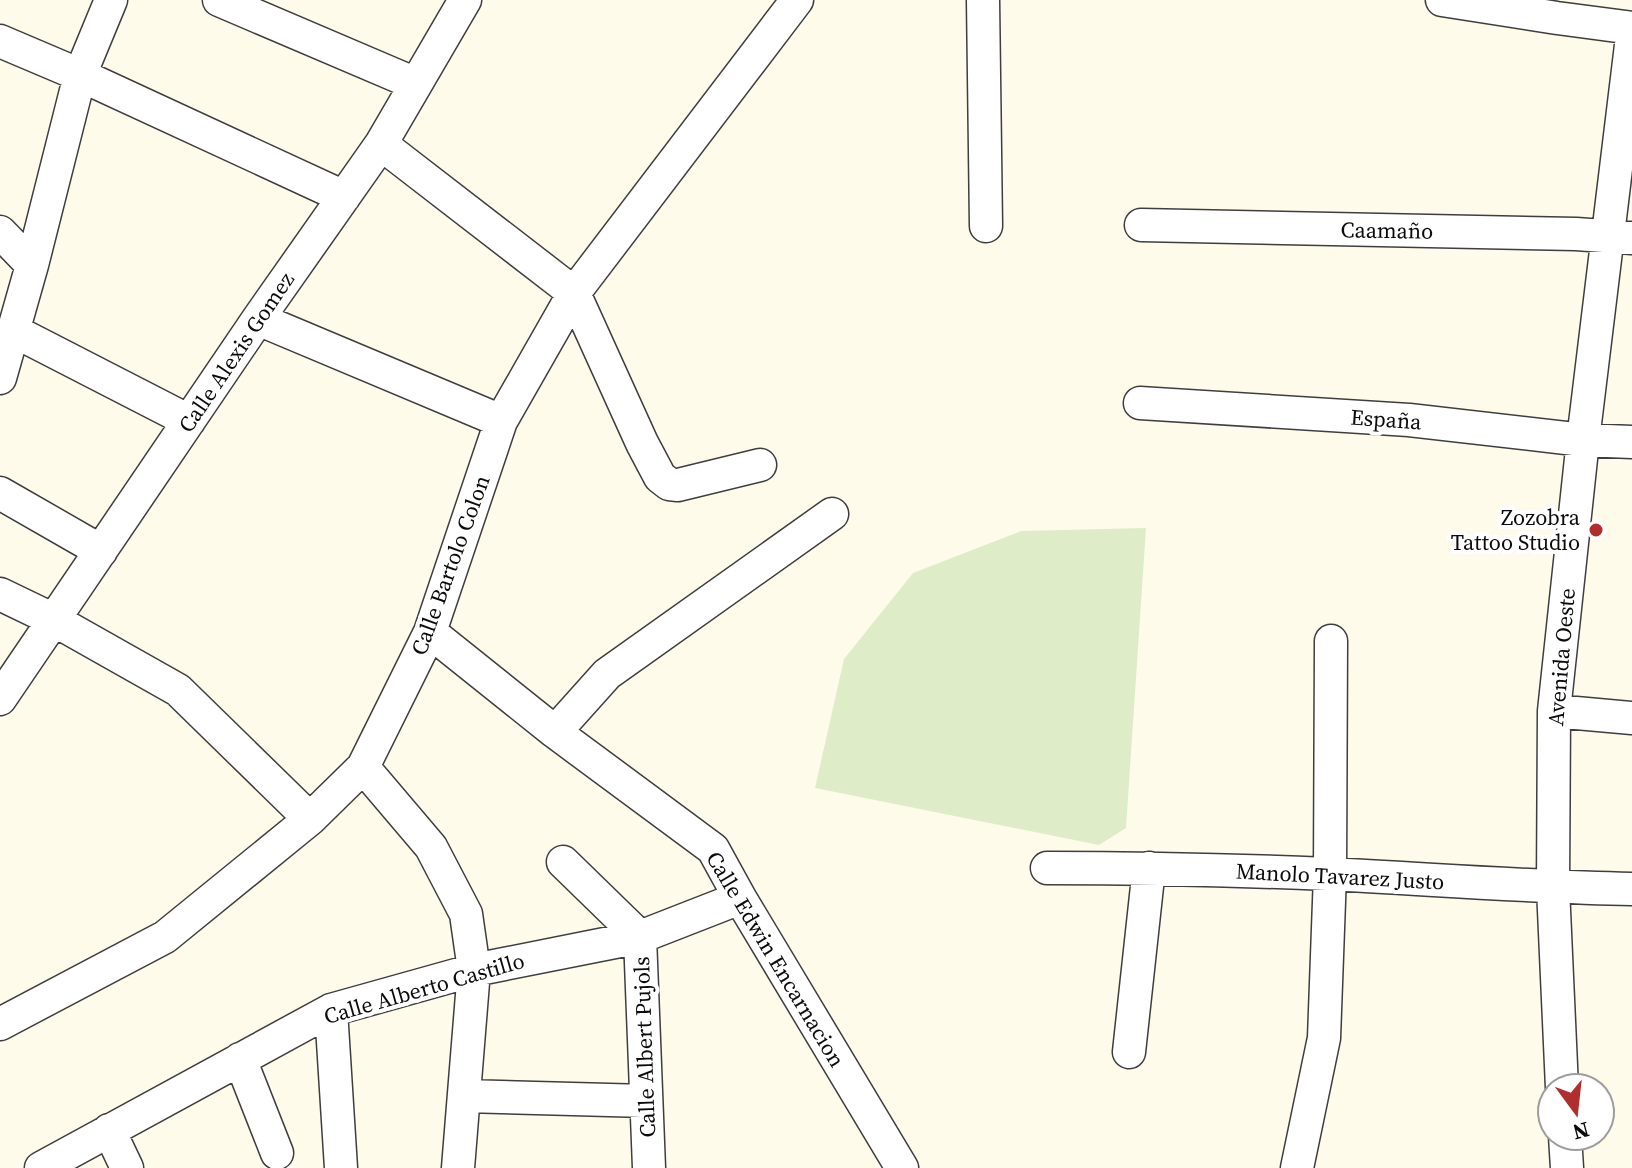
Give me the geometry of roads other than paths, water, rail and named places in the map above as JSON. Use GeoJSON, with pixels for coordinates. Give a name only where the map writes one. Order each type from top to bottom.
{"type":"FeatureCollection","features":[{"type":"Feature","properties":{"kind":"street"},"geometry":{"type":"LineString","coordinates":[[0,378],[80,75],[111,0]]}},
{"type":"Feature","properties":{"kind":"street"},"geometry":{"type":"LineString","coordinates":[[219,0],[416,84]]}},
{"type":"Feature","properties":{"kind":"street","name":"Calle Alexis Gomez"},"geometry":{"type":"LineString","coordinates":[[0,699],[381,144],[465,0]]}},
{"type":"Feature","properties":{"kind":"street","name":"Calle Bartolo Colon"},"geometry":{"type":"LineString","coordinates":[[0,1024],[165,937],[310,819],[363,767],[430,632],[501,421],[574,293],[797,0]]}},
{"type":"Feature","properties":{"kind":"street"},"geometry":{"type":"LineString","coordinates":[[983,0],[986,226]]}},
{"type":"Feature","properties":{"kind":"street"},"geometry":{"type":"LineString","coordinates":[[1442,0],[1632,28]]}},
{"type":"Feature","properties":{"kind":"street","name":"Avenida Oeste"},"geometry":{"type":"LineString","coordinates":[[1561,1072],[1553,888],[1554,711],[1583,440],[1620,238],[1632,37]]}},
{"type":"Feature","properties":{"kind":"street"},"geometry":{"type":"LineString","coordinates":[[0,41],[344,197]]}},
{"type":"Feature","properties":{"kind":"street"},"geometry":{"type":"LineString","coordinates":[[381,144],[574,293],[660,477],[669,484],[678,485],[760,465]]}},
{"type":"Feature","properties":{"kind":"street","name":"Caamaño"},"geometry":{"type":"LineString","coordinates":[[1141,225],[1576,234],[1620,238]]}},
{"type":"Feature","properties":{"kind":"street"},"geometry":{"type":"LineString","coordinates":[[0,232],[32,265]]}},
{"type":"Feature","properties":{"kind":"street"},"geometry":{"type":"LineString","coordinates":[[258,319],[501,421]]}},
{"type":"Feature","properties":{"kind":"street"},"geometry":{"type":"LineString","coordinates":[[12,330],[189,421]]}},
{"type":"Feature","properties":{"kind":"street","name":"España"},"geometry":{"type":"LineString","coordinates":[[1140,403],[1409,420],[1583,440],[1632,442]]}},
{"type":"Feature","properties":{"kind":"street"},"geometry":{"type":"LineString","coordinates":[[0,493],[101,551]]}},
{"type":"Feature","properties":{"kind":"street"},"geometry":{"type":"LineString","coordinates":[[555,732],[607,674],[832,514]]}},
{"type":"Feature","properties":{"kind":"street"},"geometry":{"type":"LineString","coordinates":[[0,594],[54,620],[178,690],[310,819]]}},
{"type":"Feature","properties":{"kind":"street","name":"Calle Edwin Encarnacion"},"geometry":{"type":"LineString","coordinates":[[430,632],[555,732],[713,849],[902,1168]]}},
{"type":"Feature","properties":{"kind":"street"},"geometry":{"type":"LineString","coordinates":[[1297,1168],[1324,1038],[1330,874],[1331,641]]}},
{"type":"Feature","properties":{"kind":"street"},"geometry":{"type":"LineString","coordinates":[[1554,711],[1632,718]]}},
{"type":"Feature","properties":{"kind":"street"},"geometry":{"type":"LineString","coordinates":[[363,767],[431,847],[466,914],[474,970],[458,1168]]}},
{"type":"Feature","properties":{"kind":"street","name":"Calle Albert Pujols"},"geometry":{"type":"LineString","coordinates":[[563,862],[640,937],[649,1168]]}},
{"type":"Feature","properties":{"kind":"street","name":"Manolo Tavarez Justo"},"geometry":{"type":"LineString","coordinates":[[1047,868],[1330,874],[1553,888],[1632,889]]}},
{"type":"Feature","properties":{"kind":"street"},"geometry":{"type":"LineString","coordinates":[[1129,1052],[1149,868]]}},
{"type":"Feature","properties":{"kind":"street","name":"Calle Alberto Castillo"},"geometry":{"type":"LineString","coordinates":[[41,1168],[331,1010],[474,970],[640,937],[740,898]]}},
{"type":"Feature","properties":{"kind":"street"},"geometry":{"type":"LineString","coordinates":[[331,1010],[341,1168]]}},
{"type":"Feature","properties":{"kind":"street"},"geometry":{"type":"LineString","coordinates":[[240,1059],[277,1153]]}},
{"type":"Feature","properties":{"kind":"street"},"geometry":{"type":"LineString","coordinates":[[464,1096],[646,1101]]}},
{"type":"Feature","properties":{"kind":"street"},"geometry":{"type":"LineString","coordinates":[[109,1130],[127,1168]]}},
{"type":"Feature","properties":{"kind":"place","name":"Zozobra Tattoo Studio"},"geometry":{"type":"Point","coordinates":[1596,530]}}]}
